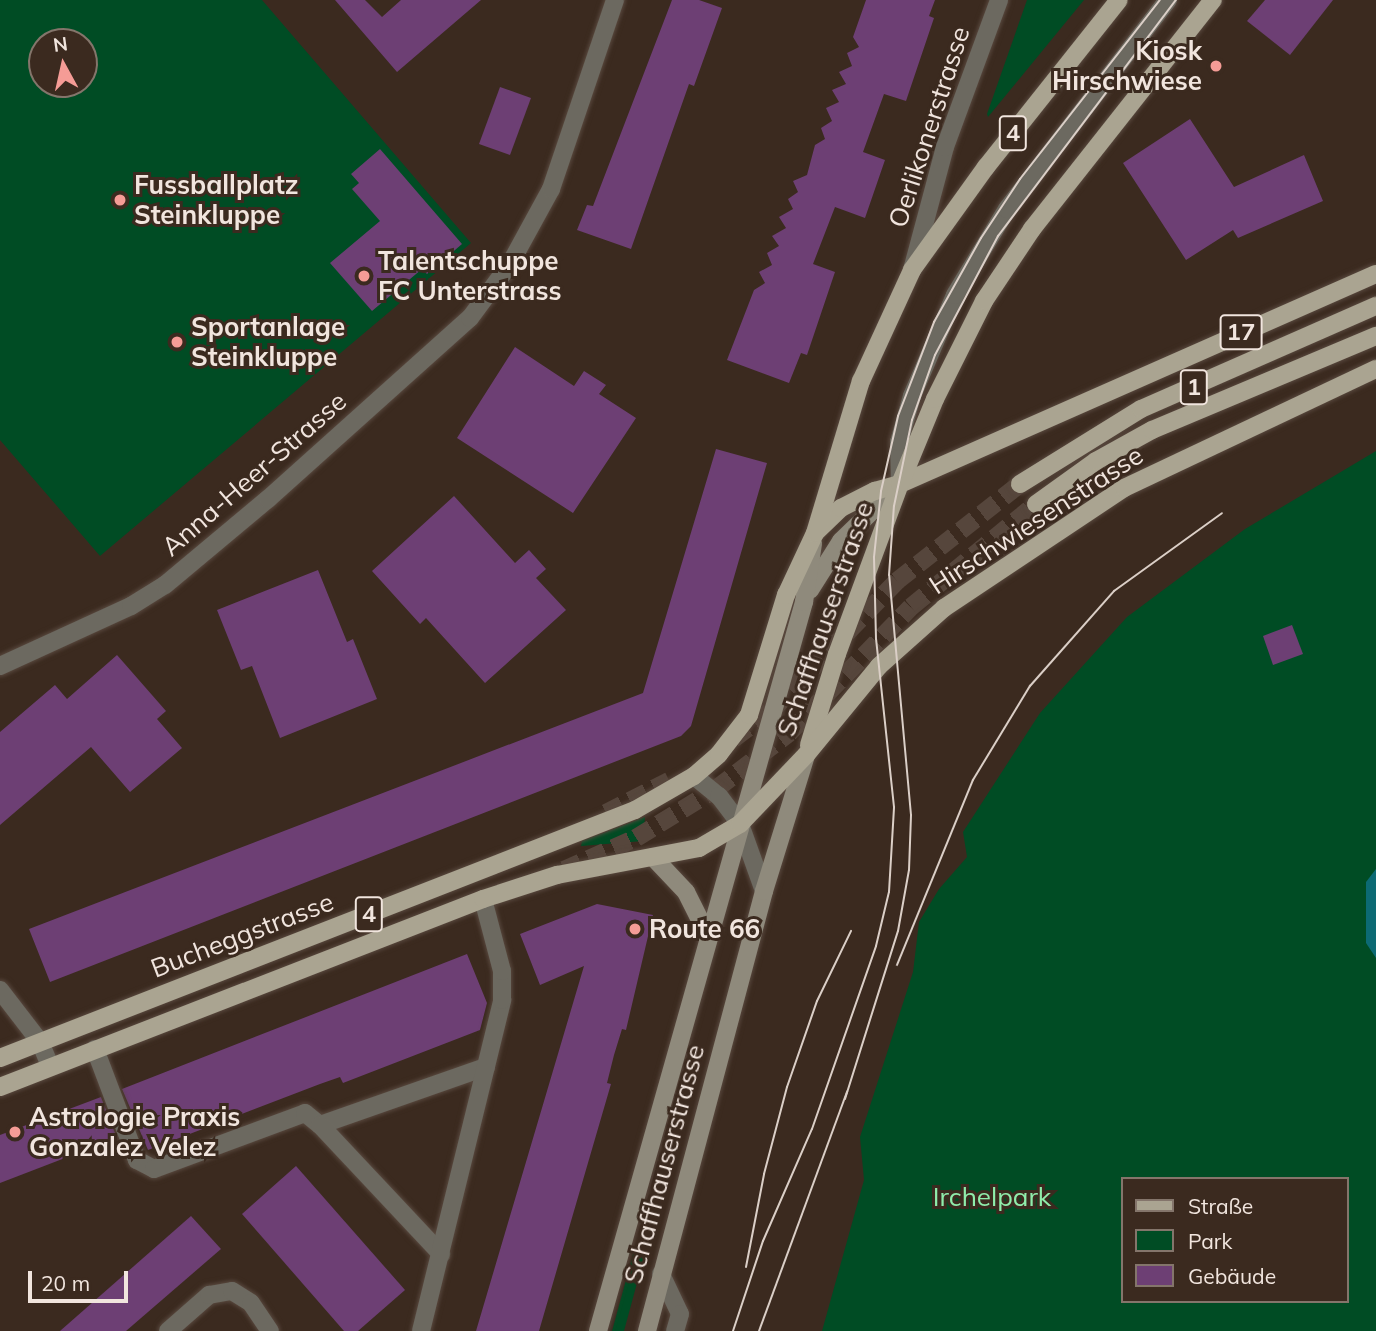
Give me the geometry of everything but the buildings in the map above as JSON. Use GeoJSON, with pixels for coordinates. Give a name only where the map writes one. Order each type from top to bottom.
{"type":"FeatureCollection","features":[{"type":"Feature","properties":{"kind":"main road","name":"Schaffhauserstrasse"},"geometry":{"type":"LineString","coordinates":[[694,776],[719,754],[749,716],[786,596],[815,533],[862,381],[912,270],[986,167],[1119,0]]}},
{"type":"Feature","properties":{"kind":"main road","name":"Schaffhauserstrasse"},"geometry":{"type":"LineString","coordinates":[[806,755],[837,654],[900,484],[935,399],[1006,267],[1213,0]]}},
{"type":"Feature","properties":{"kind":"main road","name":"17"},"geometry":{"type":"LineString","coordinates":[[815,533],[841,508],[1376,274]]}},
{"type":"Feature","properties":{"kind":"main road","name":"1"},"geometry":{"type":"LineString","coordinates":[[1020,484],[1141,409],[1376,306]]}},
{"type":"Feature","properties":{"kind":"main road","name":"1"},"geometry":{"type":"LineString","coordinates":[[1036,504],[1096,461],[1152,430],[1376,336]]}},
{"type":"Feature","properties":{"kind":"main road","name":"Hirschwiesenstrasse"},"geometry":{"type":"LineString","coordinates":[[806,755],[879,666],[954,602],[1124,488],[1376,369]]}},
{"type":"Feature","properties":{"kind":"main road","name":"Bucheggstrasse"},"geometry":{"type":"LineString","coordinates":[[0,1087],[482,899],[557,875],[699,848],[740,824],[806,755]]}},
{"type":"Feature","properties":{"kind":"main road","name":"Bucheggstrasse"},"geometry":{"type":"LineString","coordinates":[[0,1058],[635,810],[694,776]]}},
{"type":"Feature","properties":{"kind":"street","name":"Anna-Heer-Strasse"},"geometry":{"type":"LineString","coordinates":[[0,666],[131,606],[164,585],[268,499],[470,318],[510,264],[551,189],[615,0]]}},
{"type":"Feature","properties":{"kind":"street","name":"Oerlikonerstrasse"},"geometry":{"type":"LineString","coordinates":[[912,270],[945,148],[999,0]]}},
{"type":"Feature","properties":{"kind":"street"},"geometry":{"type":"LineString","coordinates":[[900,484],[899,442],[912,396],[956,295],[1020,191],[1168,0]]}},
{"type":"Feature","properties":{"kind":"street","name":"17"},"geometry":{"type":"LineString","coordinates":[[804,603],[841,541],[900,484]]}},
{"type":"Feature","properties":{"kind":"street","name":"Schaffhauserstrasse"},"geometry":{"type":"LineString","coordinates":[[598,1331],[804,603],[815,533]]}},
{"type":"Feature","properties":{"kind":"street","name":"Schaffhauserstrasse"},"geometry":{"type":"LineString","coordinates":[[647,1331],[764,891],[806,755]]}},
{"type":"Feature","properties":{"kind":"street"},"geometry":{"type":"LineString","coordinates":[[694,776],[719,796],[740,824],[764,891]]}},
{"type":"Feature","properties":{"kind":"street"},"geometry":{"type":"LineString","coordinates":[[653,857],[686,892],[708,936]]}},
{"type":"Feature","properties":{"kind":"street"},"geometry":{"type":"LineString","coordinates":[[421,1331],[502,1000],[502,971],[482,899]]}},
{"type":"Feature","properties":{"kind":"street"},"geometry":{"type":"LineString","coordinates":[[0,990],[40,1042],[50,1066]]}},
{"type":"Feature","properties":{"kind":"street"},"geometry":{"type":"LineString","coordinates":[[95,1049],[137,1160],[154,1169],[305,1113],[320,1125],[441,1254]]}},
{"type":"Feature","properties":{"kind":"street"},"geometry":{"type":"LineString","coordinates":[[320,1125],[486,1067]]}},
{"type":"Feature","properties":{"kind":"street"},"geometry":{"type":"LineString","coordinates":[[662,1274],[680,1314],[675,1331]]}},
{"type":"Feature","properties":{"kind":"street"},"geometry":{"type":"LineString","coordinates":[[168,1331],[209,1295],[232,1291],[251,1303],[270,1331]]}},
{"type":"Feature","properties":{"kind":"green space","name":"Sportanlage Steinkluppe"},"geometry":{"type":"Polygon","coordinates":[[[0,0],[262,0],[471,243],[100,556],[0,440],[0,0]]]}},
{"type":"Feature","properties":{"kind":"green space"},"geometry":{"type":"Polygon","coordinates":[[[1027,0],[1084,0],[988,117],[987,114],[1027,0]]]}},
{"type":"Feature","properties":{"kind":"green space","name":"Irchelpark"},"geometry":{"type":"Polygon","coordinates":[[[1376,451],[1376,1331],[822,1331],[864,1180],[860,1137],[913,972],[919,922],[939,889],[967,857],[963,832],[1040,713],[1127,617],[1245,529],[1376,451]]]}},
{"type":"Feature","properties":{"kind":"green space"},"geometry":{"type":"Polygon","coordinates":[[[645,817],[643,841],[581,846],[582,841],[645,817]]]}},
{"type":"Feature","properties":{"kind":"green space"},"geometry":{"type":"Polygon","coordinates":[[[635,1247],[646,1250],[624,1331],[612,1331],[635,1247]]]}},
{"type":"Feature","properties":{"kind":"water"},"geometry":{"type":"Polygon","coordinates":[[[1376,869],[1376,958],[1366,943],[1366,882],[1376,869]]]}},
{"type":"Feature","properties":{"kind":"tunnel"},"geometry":{"type":"LineString","coordinates":[[733,739],[772,710],[897,581],[1020,484]]}},
{"type":"Feature","properties":{"kind":"tunnel"},"geometry":{"type":"LineString","coordinates":[[564,870],[636,838],[716,789],[789,733],[911,607],[1036,504]]}},
{"type":"Feature","properties":{"kind":"tunnel"},"geometry":{"type":"LineString","coordinates":[[606,813],[669,781]]}},
{"type":"Feature","properties":{"kind":"tram line"},"geometry":{"type":"LineString","coordinates":[[733,1331],[763,1241],[812,1129],[876,946],[889,892],[894,807],[876,639],[874,557],[881,491],[898,416],[934,322],[981,238],[1020,179],[1160,0]]}},
{"type":"Feature","properties":{"kind":"tram line"},"geometry":{"type":"LineString","coordinates":[[845,1099],[898,931],[909,870],[911,815],[889,575],[894,506],[912,420],[935,355],[998,236],[1176,0]]}},
{"type":"Feature","properties":{"kind":"tram line"},"geometry":{"type":"LineString","coordinates":[[897,965],[973,780],[1030,686],[1114,591],[1222,513]]}},
{"type":"Feature","properties":{"kind":"tram line"},"geometry":{"type":"LineString","coordinates":[[746,1267],[764,1174],[787,1087],[817,1001],[851,931]]}},
{"type":"Feature","properties":{"kind":"tram line"},"geometry":{"type":"LineString","coordinates":[[759,1331],[847,1092]]}},
{"type":"Feature","properties":{"kind":"place","name":"Kiosk Hirschwiese"},"geometry":{"type":"Point","coordinates":[1216,66]}},
{"type":"Feature","properties":{"kind":"place","name":"Fussballplatz Steinkluppe"},"geometry":{"type":"Point","coordinates":[120,200]}},
{"type":"Feature","properties":{"kind":"place","name":"Talentschuppe FC Unterstrass"},"geometry":{"type":"Point","coordinates":[364,276]}},
{"type":"Feature","properties":{"kind":"place","name":"Sportanlage Steinkluppe"},"geometry":{"type":"Point","coordinates":[177,342]}},
{"type":"Feature","properties":{"kind":"place","name":"Route 66"},"geometry":{"type":"Point","coordinates":[635,929]}},
{"type":"Feature","properties":{"kind":"place","name":"Astrologie Praxis Gonzalez Velez"},"geometry":{"type":"Point","coordinates":[15,1132]}}]}
